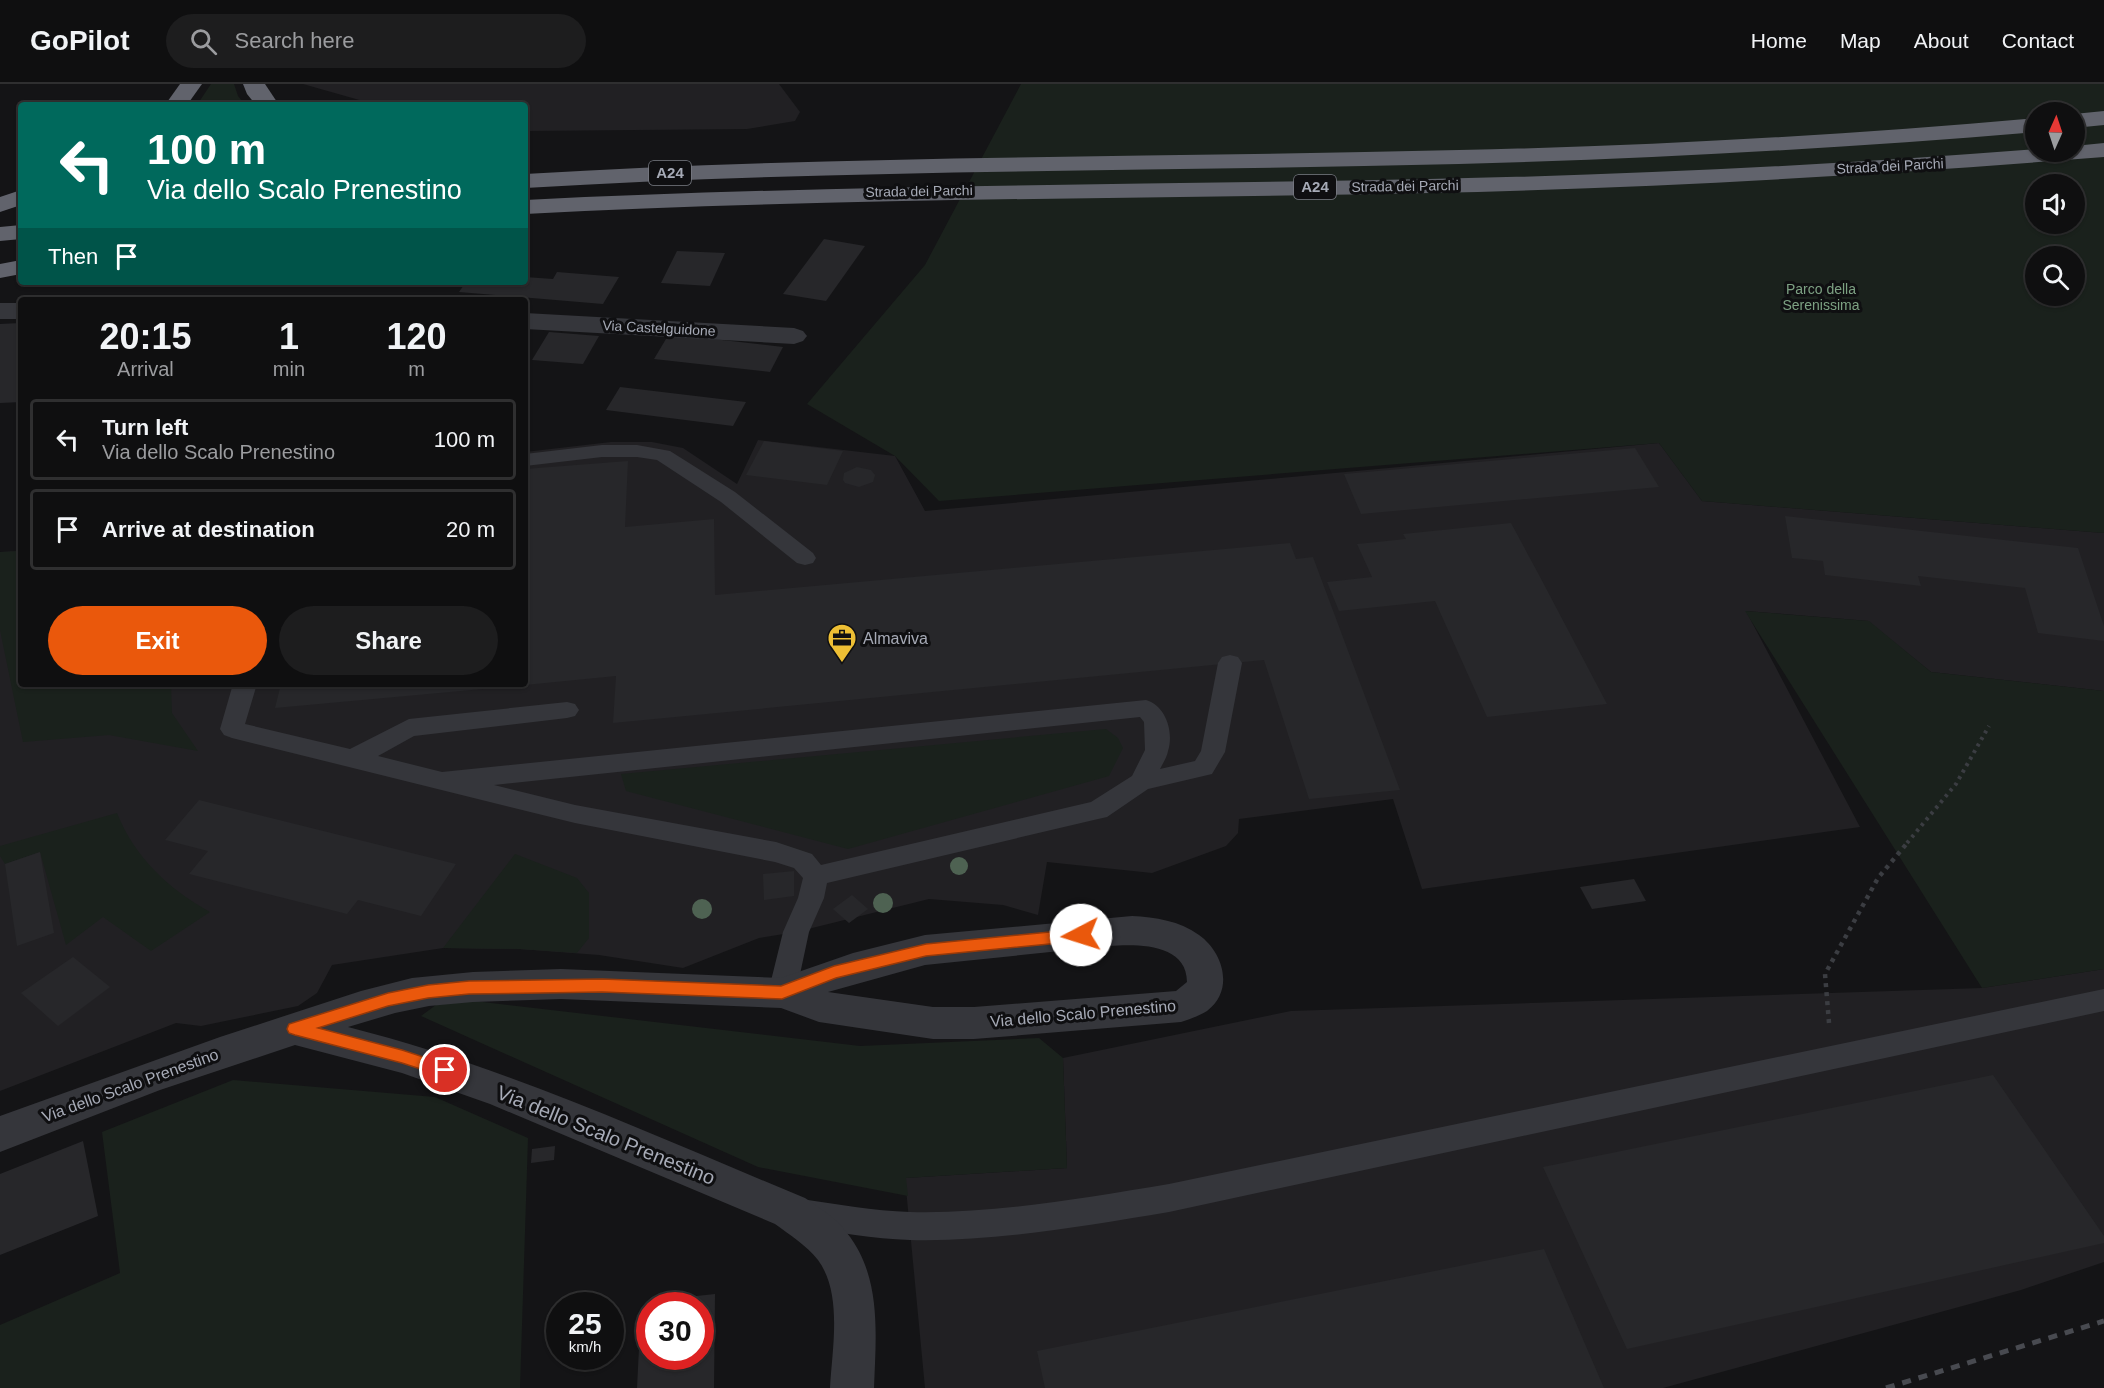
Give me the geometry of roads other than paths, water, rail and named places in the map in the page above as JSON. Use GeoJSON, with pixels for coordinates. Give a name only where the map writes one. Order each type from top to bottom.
{"type":"FeatureCollection","features":[{"type":"Feature","properties":{"kind":"highway"},"geometry":{"type":"LineString","coordinates":[[178,102],[191,84]]}},
{"type":"Feature","properties":{"kind":"highway"},"geometry":{"type":"LineString","coordinates":[[254,84],[258,94],[265,102]]}},
{"type":"Feature","properties":{"kind":"highway"},"geometry":{"type":"LineString","coordinates":[[2085,120],[2104,118]]}},
{"type":"Feature","properties":{"kind":"highway","name":"Strada dei Parchi"},"geometry":{"type":"LineString","coordinates":[[528,181],[815,167],[1596,153],[1898,137],[2025,126]]}},
{"type":"Feature","properties":{"kind":"highway","name":"Strada dei Parchi"},"geometry":{"type":"LineString","coordinates":[[528,207],[844,192],[1428,186],[1619,181],[1926,165],[2104,150]]}},
{"type":"Feature","properties":{"kind":"highway"},"geometry":{"type":"LineString","coordinates":[[528,163],[815,167]]}},
{"type":"Feature","properties":{"kind":"highway"},"geometry":{"type":"LineString","coordinates":[[0,205],[18,198]]}},
{"type":"Feature","properties":{"kind":"highway"},"geometry":{"type":"LineString","coordinates":[[0,234],[18,232]]}},
{"type":"Feature","properties":{"kind":"highway"},"geometry":{"type":"LineString","coordinates":[[0,258],[18,255]]}},
{"type":"Feature","properties":{"kind":"highway"},"geometry":{"type":"LineString","coordinates":[[0,271],[18,268]]}},
{"type":"Feature","properties":{"kind":"street"},"geometry":{"type":"LineString","coordinates":[[0,311],[18,311]]}},
{"type":"Feature","properties":{"kind":"street","name":"Via Castelguidone"},"geometry":{"type":"LineString","coordinates":[[528,321],[794,336]]}},
{"type":"Feature","properties":{"kind":"street","name":"Via dello Scalo Prenestino"},"geometry":{"type":"LineString","coordinates":[[0,1134],[156,1073],[388,999],[453,989],[522,985],[782,993],[819,1006],[880,1016],[933,1023],[974,1023],[1181,1006],[1199,997],[1204,991],[1206,974],[1196,955],[1174,938],[1158,933],[1123,932],[926,950],[834,973],[782,993]]}},
{"type":"Feature","properties":{"kind":"street","name":"Via dello Scalo Prenestino"},"geometry":{"type":"LineString","coordinates":[[295,1029],[402,1057],[503,1092],[790,1211],[815,1227],[840,1256],[849,1277],[855,1319],[852,1388]]}},
{"type":"Feature","properties":{"kind":"lane"},"geometry":{"type":"LineString","coordinates":[[528,460],[602,451],[637,451],[663,455],[728,497],[805,558]]}},
{"type":"Feature","properties":{"kind":"lane"},"geometry":{"type":"LineString","coordinates":[[816,876],[1098,810],[1141,782],[1203,768],[1213,752],[1230,663]]}},
{"type":"Feature","properties":{"kind":"lane"},"geometry":{"type":"LineString","coordinates":[[244,687],[232,729],[575,814],[776,852],[803,861],[816,876]]}},
{"type":"Feature","properties":{"kind":"lane"},"geometry":{"type":"LineString","coordinates":[[443,781],[1146,708],[1156,720],[1157,750],[1141,782]]}},
{"type":"Feature","properties":{"kind":"lane"},"geometry":{"type":"LineString","coordinates":[[353,759],[409,728],[567,710]]}},
{"type":"Feature","properties":{"kind":"lane"},"geometry":{"type":"LineString","coordinates":[[782,993],[796,932],[811,898],[816,876]]}},
{"type":"Feature","properties":{"kind":"lane"},"geometry":{"type":"LineString","coordinates":[[790,1211],[882,1225],[911,1226],[988,1222],[1094,1210],[1169,1198],[2104,1000]]}},
{"type":"Feature","properties":{"kind":"railway"},"geometry":{"type":"LineString","coordinates":[[1886,1388],[2104,1321]]}},
{"type":"Feature","properties":{"kind":"place","name":"Almaviva"},"geometry":{"type":"Point","coordinates":[842,664]}},
{"type":"Feature","properties":{"kind":"park label","name":"Parco della Serenissima"},"geometry":{"type":"Point","coordinates":[1821,298]}}]}
